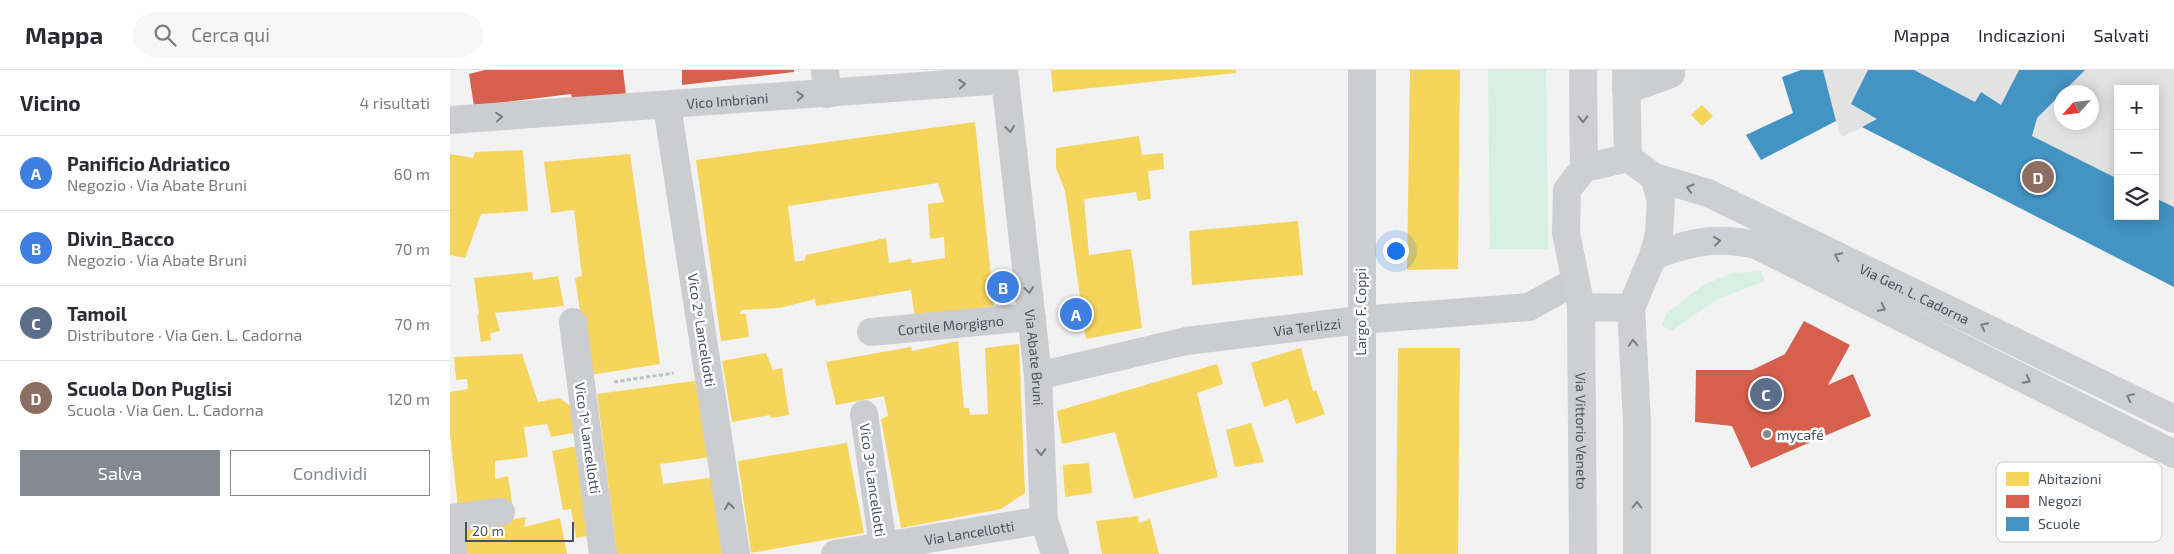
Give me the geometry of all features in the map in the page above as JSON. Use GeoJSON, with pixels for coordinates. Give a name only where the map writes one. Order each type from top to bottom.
{"type":"FeatureCollection","features":[{"type":"Feature","properties":{"kind":"main road"},"geometry":{"type":"LineString","coordinates":[[1583,70],[1584,168],[1567,190],[1566,233],[1578,295],[1631,308]]}},
{"type":"Feature","properties":{"kind":"main road"},"geometry":{"type":"LineString","coordinates":[[1626,80],[1628,158]]}},
{"type":"Feature","properties":{"kind":"main road"},"geometry":{"type":"LineString","coordinates":[[1584,168],[1628,158],[1654,177],[1661,200],[1659,234],[1653,256],[1631,308],[1637,420],[1637,554]]}},
{"type":"Feature","properties":{"kind":"main road","name":"Via Gen. L. Cadorna"},"geometry":{"type":"LineString","coordinates":[[1654,177],[1708,193],[2174,418]]}},
{"type":"Feature","properties":{"kind":"main road","name":"Via Gen. L. Cadorna"},"geometry":{"type":"LineString","coordinates":[[1653,256],[1686,244],[1732,240],[1756,245],[2174,454]]}},
{"type":"Feature","properties":{"kind":"main road","name":"Via Vittorio Veneto"},"geometry":{"type":"LineString","coordinates":[[1578,295],[1580,548]]}},
{"type":"Feature","properties":{"kind":"street","name":"Largo F. Coppi"},"geometry":{"type":"LineString","coordinates":[[1362,70],[1360,320],[1362,554]]}},
{"type":"Feature","properties":{"kind":"street"},"geometry":{"type":"LineString","coordinates":[[1626,80],[1671,74],[1671,70]]}},
{"type":"Feature","properties":{"kind":"street","name":"Vico Imbriani"},"geometry":{"type":"LineString","coordinates":[[450,120],[667,106],[826,82],[1004,75]]}},
{"type":"Feature","properties":{"kind":"street","name":"Via Abate Bruni"},"geometry":{"type":"LineString","coordinates":[[1004,75],[1038,376],[1044,520],[1055,554]]}},
{"type":"Feature","properties":{"kind":"street","name":"Vico 2º Lancellotti"},"geometry":{"type":"LineString","coordinates":[[667,106],[736,554]]}},
{"type":"Feature","properties":{"kind":"street","name":"Via Terlizzi"},"geometry":{"type":"LineString","coordinates":[[1038,376],[1186,341],[1360,320],[1529,307],[1578,295]]}},
{"type":"Feature","properties":{"kind":"street","name":"Cortile Morgigno"},"geometry":{"type":"LineString","coordinates":[[871,332],[1032,317]]}},
{"type":"Feature","properties":{"kind":"street","name":"Vico 1º Lancellotti"},"geometry":{"type":"LineString","coordinates":[[573,322],[604,554]]}},
{"type":"Feature","properties":{"kind":"street","name":"Vico 3º Lancellotti"},"geometry":{"type":"LineString","coordinates":[[864,414],[883,546]]}},
{"type":"Feature","properties":{"kind":"street"},"geometry":{"type":"LineString","coordinates":[[453,554],[450,518],[502,512]]}},
{"type":"Feature","properties":{"kind":"street","name":"Via Lancellotti"},"geometry":{"type":"LineString","coordinates":[[835,554],[1044,520]]}},
{"type":"Feature","properties":{"kind":"path"},"geometry":{"type":"LineString","coordinates":[[581,387],[708,368]]}},
{"type":"Feature","properties":{"kind":"shaded area"},"geometry":{"type":"Polygon","coordinates":[[[1823,70],[2174,70],[2174,287],[1862,127],[1842,137],[1823,70]]]}},
{"type":"Feature","properties":{"kind":"green space"},"geometry":{"type":"Polygon","coordinates":[[[1488,70],[1546,70],[1548,249],[1490,249],[1488,70]]]}},
{"type":"Feature","properties":{"kind":"green space"},"geometry":{"type":"Polygon","coordinates":[[[1761,271],[1765,281],[1716,300],[1671,331],[1662,326],[1666,314],[1703,285],[1733,273],[1761,271]]]}},
{"type":"Feature","properties":{"kind":"building: Abitazioni"},"geometry":{"type":"Polygon","coordinates":[[[1051,70],[1236,70],[1236,73],[1053,92],[1051,70]]]}},
{"type":"Feature","properties":{"kind":"building: Abitazioni"},"geometry":{"type":"Polygon","coordinates":[[[1410,70],[1460,70],[1458,269],[1407,270],[1410,70]]]}},
{"type":"Feature","properties":{"kind":"building: Abitazioni"},"geometry":{"type":"Polygon","coordinates":[[[1702,105],[1713,116],[1702,126],[1691,115],[1702,105]]]}},
{"type":"Feature","properties":{"kind":"building: Abitazioni"},"geometry":{"type":"Polygon","coordinates":[[[975,122],[994,306],[915,318],[911,290],[816,306],[815,299],[779,308],[741,310],[740,314],[746,314],[749,337],[721,341],[696,160],[975,122]],[[938,183],[788,206],[795,262],[805,260],[806,255],[886,238],[889,263],[911,259],[912,263],[945,258],[944,237],[930,239],[928,204],[944,202],[938,183]]]}},
{"type":"Feature","properties":{"kind":"building: Abitazioni"},"geometry":{"type":"Polygon","coordinates":[[[1139,136],[1142,155],[1163,153],[1164,169],[1148,171],[1151,199],[1138,201],[1136,192],[1084,199],[1089,255],[1131,249],[1142,328],[1086,339],[1065,191],[1056,168],[1056,148],[1139,136]]]}},
{"type":"Feature","properties":{"kind":"building: Abitazioni"},"geometry":{"type":"Polygon","coordinates":[[[523,150],[528,211],[481,214],[465,258],[450,255],[450,154],[473,158],[475,152],[523,150]]]}},
{"type":"Feature","properties":{"kind":"building: Abitazioni"},"geometry":{"type":"Polygon","coordinates":[[[630,154],[660,364],[590,375],[575,278],[582,276],[574,210],[551,213],[544,162],[630,154]]]}},
{"type":"Feature","properties":{"kind":"building: Abitazioni"},"geometry":{"type":"Polygon","coordinates":[[[1298,221],[1303,275],[1192,285],[1189,231],[1298,221]]]}},
{"type":"Feature","properties":{"kind":"building: Abitazioni"},"geometry":{"type":"Polygon","coordinates":[[[532,272],[533,280],[558,276],[564,306],[495,313],[500,331],[490,333],[491,340],[481,342],[474,278],[532,272]]]}},
{"type":"Feature","properties":{"kind":"building: Abitazioni"},"geometry":{"type":"Polygon","coordinates":[[[958,341],[964,408],[969,408],[970,415],[988,414],[985,348],[1019,344],[1025,493],[1001,509],[901,528],[881,419],[888,416],[884,396],[836,405],[826,362],[911,347],[912,351],[958,341]]]}},
{"type":"Feature","properties":{"kind":"building: Abitazioni"},"geometry":{"type":"Polygon","coordinates":[[[1301,348],[1313,391],[1316,390],[1325,414],[1296,424],[1288,399],[1264,407],[1251,363],[1301,348]]]}},
{"type":"Feature","properties":{"kind":"building: Abitazioni"},"geometry":{"type":"Polygon","coordinates":[[[1398,348],[1460,348],[1458,554],[1396,554],[1398,348]]]}},
{"type":"Feature","properties":{"kind":"building: Abitazioni"},"geometry":{"type":"Polygon","coordinates":[[[766,353],[773,370],[782,368],[789,415],[771,418],[770,415],[732,422],[722,361],[766,353]]]}},
{"type":"Feature","properties":{"kind":"building: Abitazioni"},"geometry":{"type":"Polygon","coordinates":[[[522,354],[538,402],[559,398],[574,408],[578,432],[551,437],[547,424],[524,427],[528,457],[495,461],[495,479],[508,476],[512,502],[458,508],[450,433],[450,392],[468,389],[467,379],[456,380],[454,357],[522,354]]]}},
{"type":"Feature","properties":{"kind":"building: Abitazioni"},"geometry":{"type":"Polygon","coordinates":[[[1217,364],[1223,384],[1197,393],[1218,477],[1134,499],[1115,432],[1062,444],[1057,411],[1217,364]]]}},
{"type":"Feature","properties":{"kind":"building: Abitazioni"},"geometry":{"type":"Polygon","coordinates":[[[701,380],[711,457],[660,464],[663,484],[716,477],[726,554],[617,554],[597,394],[701,380]]]}},
{"type":"Feature","properties":{"kind":"building: Abitazioni"},"geometry":{"type":"Polygon","coordinates":[[[1251,423],[1264,462],[1235,467],[1226,430],[1251,423]]]}},
{"type":"Feature","properties":{"kind":"building: Abitazioni"},"geometry":{"type":"Polygon","coordinates":[[[847,443],[864,533],[751,553],[738,461],[847,443]]]}},
{"type":"Feature","properties":{"kind":"building: Abitazioni"},"geometry":{"type":"Polygon","coordinates":[[[582,445],[592,535],[576,538],[571,509],[563,510],[552,451],[582,445]]]}},
{"type":"Feature","properties":{"kind":"building: Abitazioni"},"geometry":{"type":"Polygon","coordinates":[[[1089,463],[1092,493],[1065,497],[1063,465],[1089,463]]]}},
{"type":"Feature","properties":{"kind":"building: Abitazioni"},"geometry":{"type":"Polygon","coordinates":[[[1138,516],[1139,523],[1150,519],[1159,554],[1102,554],[1096,521],[1138,516]]]}},
{"type":"Feature","properties":{"kind":"building: Abitazioni"},"geometry":{"type":"Polygon","coordinates":[[[526,517],[524,527],[560,518],[567,554],[463,554],[460,529],[526,517]]]}},
{"type":"Feature","properties":{"kind":"building: Negozi"},"geometry":{"type":"Polygon","coordinates":[[[485,70],[623,70],[626,95],[573,101],[571,94],[474,106],[469,74],[485,70]]]}},
{"type":"Feature","properties":{"kind":"building: Negozi"},"geometry":{"type":"Polygon","coordinates":[[[682,70],[794,70],[794,72],[682,85],[682,70]]]}},
{"type":"Feature","properties":{"kind":"building: Negozi"},"geometry":{"type":"Polygon","coordinates":[[[1804,321],[1850,345],[1828,385],[1853,374],[1871,416],[1751,468],[1732,426],[1695,422],[1696,370],[1752,370],[1785,354],[1804,321]]]}},
{"type":"Feature","properties":{"kind":"building: Scuole"},"geometry":{"type":"Polygon","coordinates":[[[1801,70],[1823,70],[1836,121],[1761,160],[1746,135],[1793,113],[1782,77],[1801,70]]]}},
{"type":"Feature","properties":{"kind":"building: Scuole"},"geometry":{"type":"Polygon","coordinates":[[[1868,70],[1914,70],[1975,102],[1981,92],[2001,105],[2019,70],[2085,70],[2070,85],[2054,85],[2054,101],[2037,118],[2032,136],[2114,177],[2114,220],[2159,220],[2159,200],[2174,207],[2174,287],[1862,127],[1877,119],[1851,104],[1868,70]]]}},
{"type":"Feature","properties":{"kind":"place","name":"Scuola Don Puglisi"},"geometry":{"type":"Point","coordinates":[2038,177]}},
{"type":"Feature","properties":{"kind":"place","name":"Divin_Bacco"},"geometry":{"type":"Point","coordinates":[1003,287]}},
{"type":"Feature","properties":{"kind":"place","name":"Panificio Adriatico"},"geometry":{"type":"Point","coordinates":[1076,314]}},
{"type":"Feature","properties":{"kind":"place","name":"Tamoil"},"geometry":{"type":"Point","coordinates":[1766,394]}},
{"type":"Feature","properties":{"kind":"place","name":"mycafé"},"geometry":{"type":"Point","coordinates":[1767,434]}}]}
